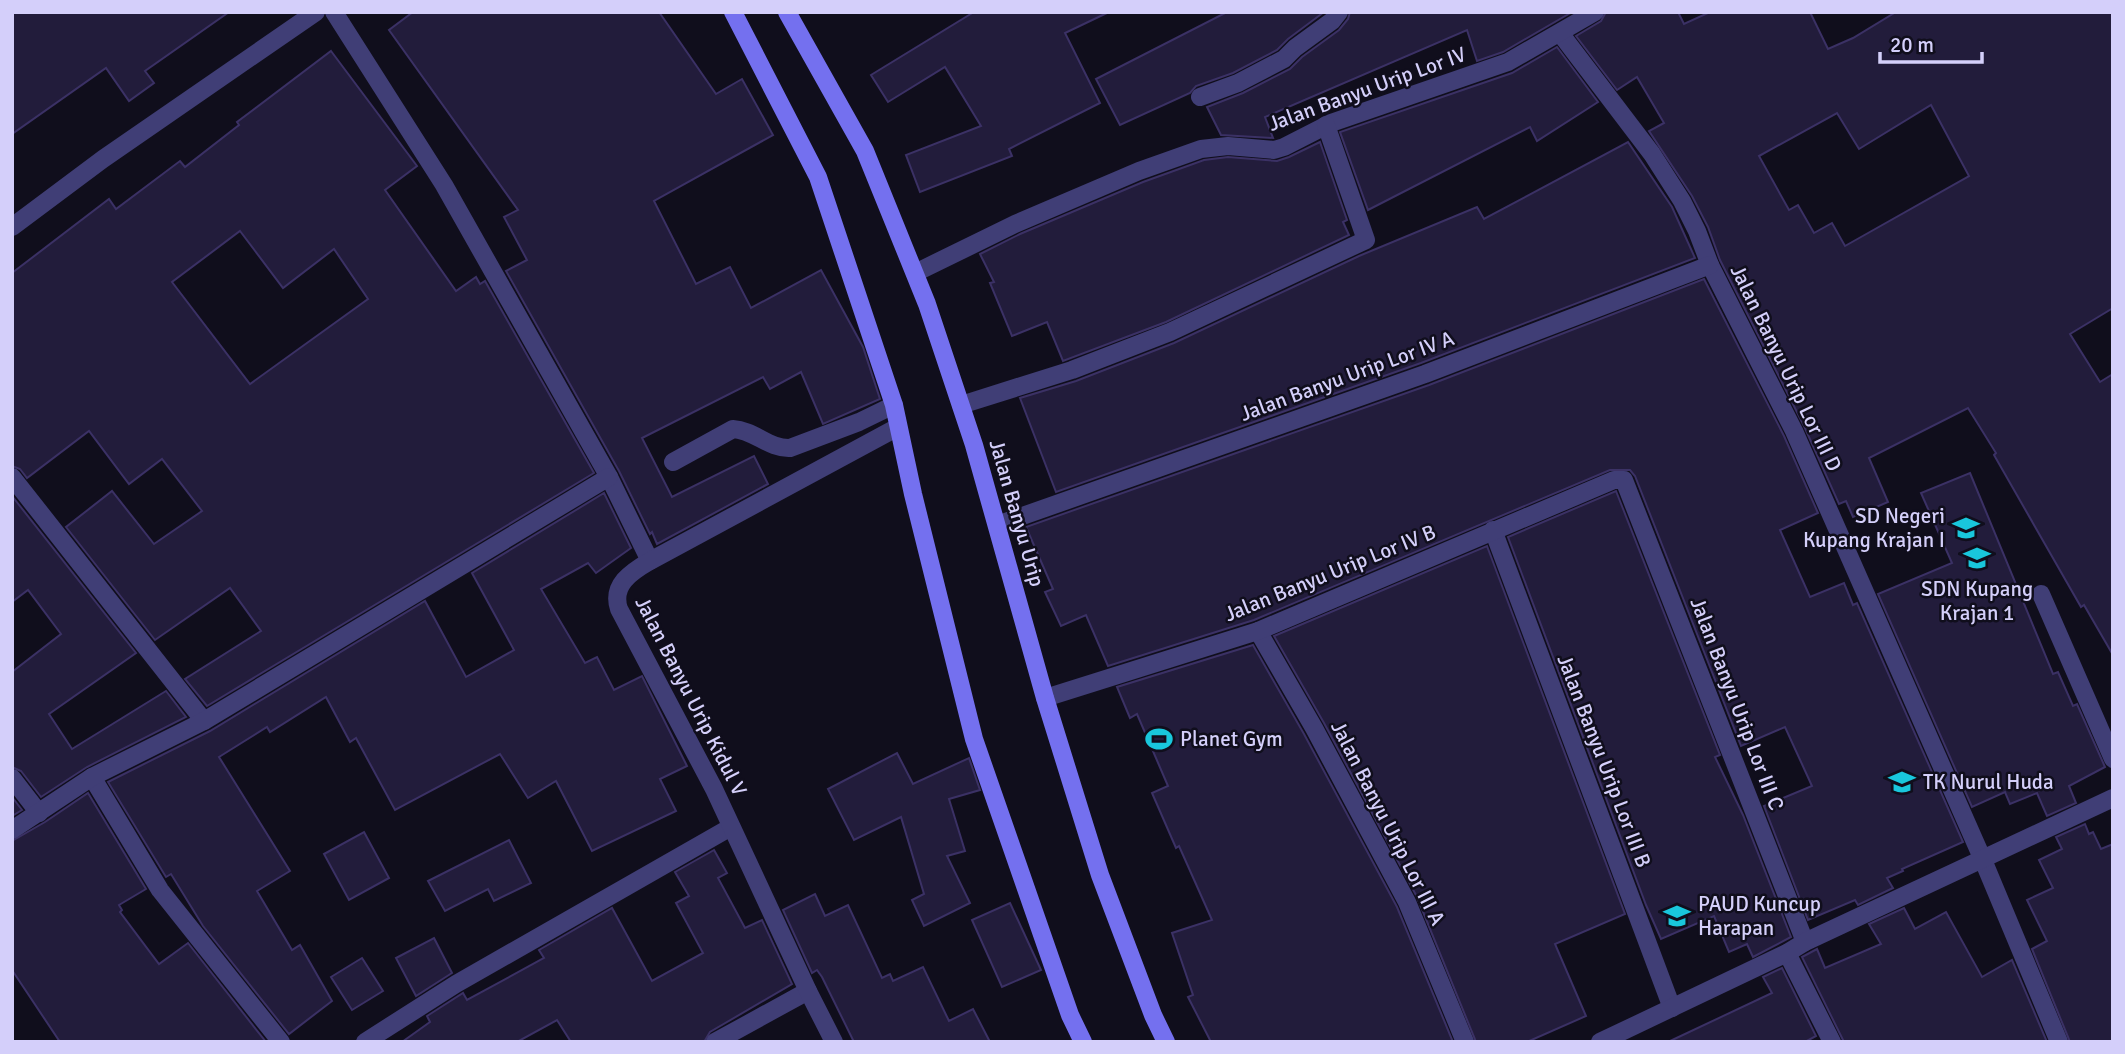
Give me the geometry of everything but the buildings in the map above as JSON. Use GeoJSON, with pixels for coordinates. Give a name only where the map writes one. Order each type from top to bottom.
{"type":"FeatureCollection","features":[{"type":"Feature","properties":{"kind":"main road"},"geometry":{"type":"LineString","coordinates":[[733,12],[818,177],[894,405],[974,738],[1070,1015],[1083,1042]]}},
{"type":"Feature","properties":{"kind":"main road","name":"Jalan Banyu Urip"},"geometry":{"type":"LineString","coordinates":[[787,12],[865,151],[928,304],[961,405],[1045,698],[1100,875],[1153,1015],[1166,1042]]}},
{"type":"Feature","properties":{"kind":"street"},"geometry":{"type":"LineString","coordinates":[[12,228],[103,159],[316,12]]}},
{"type":"Feature","properties":{"kind":"street"},"geometry":{"type":"LineString","coordinates":[[334,12],[444,185],[609,477],[650,561]]}},
{"type":"Feature","properties":{"kind":"street"},"geometry":{"type":"LineString","coordinates":[[1200,97],[1238,83],[1284,59],[1332,21],[1339,12]]}},
{"type":"Feature","properties":{"kind":"street","name":"Jalan Banyu Urip Lor IV"},"geometry":{"type":"LineString","coordinates":[[915,272],[1014,224],[1190,152],[1228,146],[1274,150],[1326,125],[1508,62],[1595,12]]}},
{"type":"Feature","properties":{"kind":"street","name":"Jalan Banyu Urip Lor III D"},"geometry":{"type":"LineString","coordinates":[[1560,33],[1668,177],[1697,231],[1710,265],[1794,431],[1983,860],[2059,1042]]}},
{"type":"Feature","properties":{"kind":"street"},"geometry":{"type":"LineString","coordinates":[[961,405],[1072,370],[1170,332],[1366,240],[1326,125]]}},
{"type":"Feature","properties":{"kind":"street","name":"Jalan Banyu Urip Lor IV A"},"geometry":{"type":"LineString","coordinates":[[997,525],[1424,374],[1710,265]]}},
{"type":"Feature","properties":{"kind":"street"},"geometry":{"type":"LineString","coordinates":[[673,462],[733,429],[744,430],[779,449],[790,448],[859,422],[894,405]]}},
{"type":"Feature","properties":{"kind":"street","name":"Jalan Banyu Urip Kidul V"},"geometry":{"type":"LineString","coordinates":[[834,1042],[807,991],[715,789],[619,609],[616,601],[617,589],[632,572],[650,561],[898,427]]}},
{"type":"Feature","properties":{"kind":"street"},"geometry":{"type":"LineString","coordinates":[[12,477],[204,721]]}},
{"type":"Feature","properties":{"kind":"street"},"geometry":{"type":"LineString","coordinates":[[12,830],[92,778],[204,721],[609,477]]}},
{"type":"Feature","properties":{"kind":"street","name":"Jalan Banyu Urip Lor IV B"},"geometry":{"type":"LineString","coordinates":[[1045,698],[1258,631],[1614,480],[1624,480],[1627,483]]}},
{"type":"Feature","properties":{"kind":"street","name":"Jalan Banyu Urip Lor III C"},"geometry":{"type":"LineString","coordinates":[[1627,483],[1805,942]]}},
{"type":"Feature","properties":{"kind":"street","name":"Jalan Banyu Urip Lor III B"},"geometry":{"type":"LineString","coordinates":[[1493,530],[1672,1008]]}},
{"type":"Feature","properties":{"kind":"street"},"geometry":{"type":"LineString","coordinates":[[2041,594],[2113,759]]}},
{"type":"Feature","properties":{"kind":"street","name":"Jalan Banyu Urip Lor III A"},"geometry":{"type":"LineString","coordinates":[[1258,631],[1314,728],[1407,902],[1465,1042]]}},
{"type":"Feature","properties":{"kind":"street"},"geometry":{"type":"LineString","coordinates":[[12,778],[39,813]]}},
{"type":"Feature","properties":{"kind":"street"},"geometry":{"type":"LineString","coordinates":[[92,778],[160,890],[281,1042]]}},
{"type":"Feature","properties":{"kind":"street"},"geometry":{"type":"LineString","coordinates":[[1600,1042],[1805,942],[2113,798]]}},
{"type":"Feature","properties":{"kind":"street"},"geometry":{"type":"LineString","coordinates":[[365,1042],[456,984],[731,827]]}},
{"type":"Feature","properties":{"kind":"street"},"geometry":{"type":"LineString","coordinates":[[1787,953],[1832,1042]]}},
{"type":"Feature","properties":{"kind":"street"},"geometry":{"type":"LineString","coordinates":[[715,1042],[807,991]]}},
{"type":"Feature","properties":{"kind":"place","name":"SD Negeri Kupang Krajan I"},"geometry":{"type":"Point","coordinates":[1966,528]}},
{"type":"Feature","properties":{"kind":"place","name":"SDN Kupang Krajan 1"},"geometry":{"type":"Point","coordinates":[1977,558]}},
{"type":"Feature","properties":{"kind":"place","name":"Planet Gym"},"geometry":{"type":"Point","coordinates":[1159,739]}},
{"type":"Feature","properties":{"kind":"place","name":"TK Nurul Huda"},"geometry":{"type":"Point","coordinates":[1902,782]}},
{"type":"Feature","properties":{"kind":"place","name":"PAUD Kuncup Harapan"},"geometry":{"type":"Point","coordinates":[1677,916]}}]}
